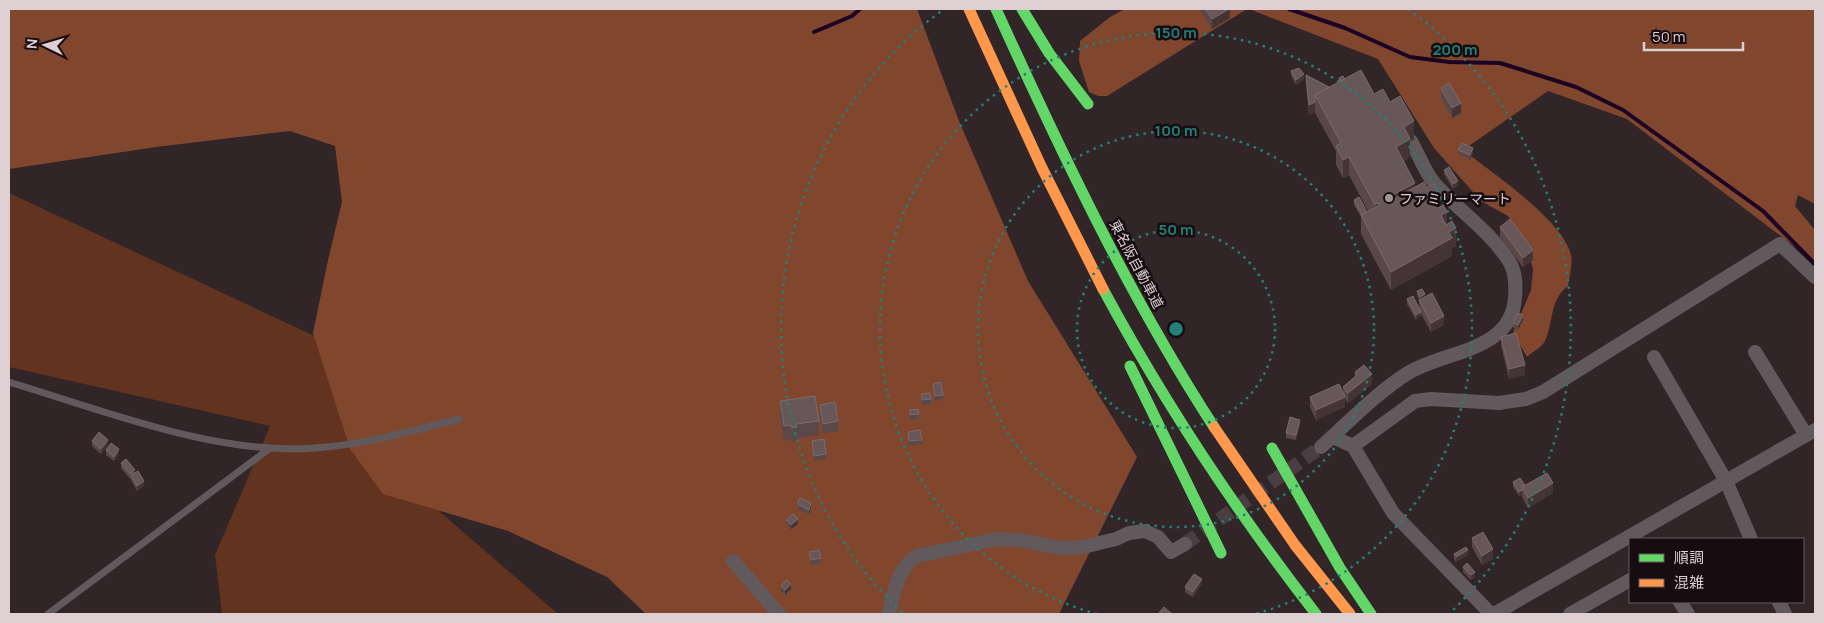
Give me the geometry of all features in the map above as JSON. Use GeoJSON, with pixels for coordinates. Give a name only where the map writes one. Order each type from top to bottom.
{"type":"FeatureCollection","features":[{"type":"Feature","properties":{"kind":"highway"},"geometry":{"type":"LineString","coordinates":[[969,9],[1037,160],[1078,244],[1156,382],[1206,463],[1256,537],[1316,614]]}},
{"type":"Feature","properties":{"kind":"highway","name":"東名阪自動車道"},"geometry":{"type":"LineString","coordinates":[[996,9],[1057,142],[1097,222],[1184,380],[1276,518],[1350,614]]}},
{"type":"Feature","properties":{"kind":"highway"},"geometry":{"type":"LineString","coordinates":[[1022,9],[1049,53],[1088,104]]}},
{"type":"Feature","properties":{"kind":"highway"},"geometry":{"type":"LineString","coordinates":[[1037,160],[1058,213],[1221,553]]}},
{"type":"Feature","properties":{"kind":"highway"},"geometry":{"type":"LineString","coordinates":[[1272,448],[1340,568],[1371,614]]}},
{"type":"Feature","properties":{"kind":"street"},"geometry":{"type":"LineString","coordinates":[[1321,447],[1344,423],[1408,373],[1490,340],[1507,326],[1514,310],[1515,277],[1509,261],[1486,231],[1434,183],[1411,141]]}},
{"type":"Feature","properties":{"kind":"street"},"geometry":{"type":"LineString","coordinates":[[1354,446],[1415,401],[1431,399],[1499,403],[1526,399],[1543,392],[1780,244],[1815,277]]}},
{"type":"Feature","properties":{"kind":"street"},"geometry":{"type":"LineString","coordinates":[[1332,436],[1354,446],[1393,513],[1492,614],[1812,434],[1755,352]]}},
{"type":"Feature","properties":{"kind":"street"},"geometry":{"type":"LineString","coordinates":[[1654,357],[1726,481],[1751,538]]}},
{"type":"Feature","properties":{"kind":"street"},"geometry":{"type":"LineString","coordinates":[[889,614],[900,575],[910,560],[917,556],[997,539],[1020,540],[1060,548],[1083,547],[1116,539],[1129,533],[1145,531],[1158,537],[1171,552],[1185,544]]}},
{"type":"Feature","properties":{"kind":"street"},"geometry":{"type":"LineString","coordinates":[[733,561],[779,614]]}},
{"type":"Feature","properties":{"kind":"street"},"geometry":{"type":"LineString","coordinates":[[1570,614],[1629,581]]}},
{"type":"Feature","properties":{"kind":"street"},"geometry":{"type":"LineString","coordinates":[[1681,603],[1688,614]]}},
{"type":"Feature","properties":{"kind":"lane"},"geometry":{"type":"LineString","coordinates":[[9,382],[220,443],[269,449],[359,444],[459,419]]}},
{"type":"Feature","properties":{"kind":"lane"},"geometry":{"type":"LineString","coordinates":[[48,614],[269,449]]}},
{"type":"Feature","properties":{"kind":"shaded area"},"geometry":{"type":"Polygon","coordinates":[[[9,9],[917,9],[959,121],[1028,281],[1137,457],[1059,614],[646,614],[607,577],[508,531],[383,494],[350,449],[313,333],[342,202],[335,146],[290,131],[156,147],[9,169],[9,9]]]}},
{"type":"Feature","properties":{"kind":"shaded area"},"geometry":{"type":"Polygon","coordinates":[[[1125,9],[1247,9],[1107,96],[1098,96],[1089,92],[1079,61],[1080,41],[1110,17],[1125,9]]]}},
{"type":"Feature","properties":{"kind":"shaded area"},"geometry":{"type":"Polygon","coordinates":[[[1249,9],[1815,9],[1815,204],[1798,195],[1795,206],[1815,230],[1815,262],[1627,119],[1548,91],[1463,150],[1541,212],[1565,241],[1571,255],[1568,286],[1562,292],[1555,305],[1545,341],[1527,357],[1513,333],[1531,290],[1533,269],[1525,241],[1508,216],[1481,201],[1434,148],[1378,59],[1249,9]]]}},
{"type":"Feature","properties":{"kind":"shaded area"},"geometry":{"type":"Polygon","coordinates":[[[9,193],[336,346],[409,485],[558,614],[222,614],[215,555],[270,426],[9,367],[9,193]]]}},
{"type":"Feature","properties":{"kind":"building"},"geometry":{"type":"Polygon","coordinates":[[[1205,9],[1229,9],[1212,19],[1205,9]]]}},
{"type":"Feature","properties":{"kind":"building"},"geometry":{"type":"Polygon","coordinates":[[[1299,68],[1304,74],[1296,80],[1291,71],[1299,68]]]}},
{"type":"Feature","properties":{"kind":"building"},"geometry":{"type":"Polygon","coordinates":[[[1361,70],[1374,94],[1383,89],[1390,102],[1400,96],[1414,121],[1404,127],[1410,139],[1396,147],[1415,183],[1385,199],[1387,203],[1424,182],[1427,188],[1433,184],[1437,191],[1431,195],[1438,208],[1443,205],[1447,212],[1441,215],[1446,225],[1452,221],[1456,228],[1449,232],[1452,238],[1391,272],[1361,215],[1380,205],[1378,203],[1375,205],[1349,157],[1343,160],[1336,146],[1341,143],[1315,95],[1361,70]]]}},
{"type":"Feature","properties":{"kind":"building"},"geometry":{"type":"Polygon","coordinates":[[[1306,75],[1329,87],[1315,95],[1315,102],[1309,105],[1306,75]]]}},
{"type":"Feature","properties":{"kind":"building"},"geometry":{"type":"Polygon","coordinates":[[[1343,76],[1345,79],[1340,81],[1339,78],[1343,76]]]}},
{"type":"Feature","properties":{"kind":"building"},"geometry":{"type":"Polygon","coordinates":[[[1449,83],[1461,103],[1452,108],[1441,88],[1449,83]]]}},
{"type":"Feature","properties":{"kind":"building"},"geometry":{"type":"Polygon","coordinates":[[[1462,143],[1473,148],[1470,155],[1458,150],[1462,143]]]}},
{"type":"Feature","properties":{"kind":"building"},"geometry":{"type":"Polygon","coordinates":[[[1449,167],[1458,181],[1453,184],[1444,170],[1449,167]]]}},
{"type":"Feature","properties":{"kind":"building"},"geometry":{"type":"Polygon","coordinates":[[[1359,197],[1367,212],[1362,215],[1354,200],[1359,197]]]}},
{"type":"Feature","properties":{"kind":"building"},"geometry":{"type":"Polygon","coordinates":[[[1510,219],[1533,250],[1523,258],[1500,227],[1510,219]]]}},
{"type":"Feature","properties":{"kind":"building"},"geometry":{"type":"Polygon","coordinates":[[[1422,289],[1425,294],[1420,297],[1417,291],[1422,289]]]}},
{"type":"Feature","properties":{"kind":"building"},"geometry":{"type":"Polygon","coordinates":[[[1432,293],[1444,316],[1431,323],[1419,300],[1432,293]]]}},
{"type":"Feature","properties":{"kind":"building"},"geometry":{"type":"Polygon","coordinates":[[[1413,296],[1421,312],[1416,315],[1407,299],[1413,296]]]}},
{"type":"Feature","properties":{"kind":"building"},"geometry":{"type":"Polygon","coordinates":[[[1518,313],[1523,315],[1518,325],[1513,323],[1518,313]]]}},
{"type":"Feature","properties":{"kind":"building"},"geometry":{"type":"Polygon","coordinates":[[[1516,333],[1525,365],[1509,369],[1501,337],[1516,333]]]}},
{"type":"Feature","properties":{"kind":"building"},"geometry":{"type":"Polygon","coordinates":[[[1364,365],[1372,374],[1348,393],[1343,387],[1357,375],[1355,372],[1364,365]]]}},
{"type":"Feature","properties":{"kind":"building"},"geometry":{"type":"Polygon","coordinates":[[[941,382],[943,395],[935,396],[933,384],[941,382]]]}},
{"type":"Feature","properties":{"kind":"building"},"geometry":{"type":"Polygon","coordinates":[[[1339,384],[1345,397],[1316,410],[1310,397],[1339,384]]]}},
{"type":"Feature","properties":{"kind":"building"},"geometry":{"type":"Polygon","coordinates":[[[930,393],[931,399],[922,400],[921,394],[930,393]]]}},
{"type":"Feature","properties":{"kind":"building"},"geometry":{"type":"Polygon","coordinates":[[[815,396],[819,421],[796,424],[797,427],[792,428],[791,425],[784,426],[780,401],[815,396]]]}},
{"type":"Feature","properties":{"kind":"building"},"geometry":{"type":"Polygon","coordinates":[[[835,402],[838,421],[823,424],[820,405],[835,402]]]}},
{"type":"Feature","properties":{"kind":"building"},"geometry":{"type":"Polygon","coordinates":[[[918,409],[919,414],[910,415],[910,410],[918,409]]]}},
{"type":"Feature","properties":{"kind":"building"},"geometry":{"type":"Polygon","coordinates":[[[1290,417],[1300,420],[1296,435],[1286,433],[1290,417]]]}},
{"type":"Feature","properties":{"kind":"building"},"geometry":{"type":"Polygon","coordinates":[[[920,430],[922,440],[909,441],[908,432],[920,430]]]}},
{"type":"Feature","properties":{"kind":"building"},"geometry":{"type":"Polygon","coordinates":[[[99,432],[108,440],[101,449],[92,441],[99,432]]]}},
{"type":"Feature","properties":{"kind":"building"},"geometry":{"type":"Polygon","coordinates":[[[824,439],[826,454],[814,456],[812,441],[824,439]]]}},
{"type":"Feature","properties":{"kind":"building"},"geometry":{"type":"Polygon","coordinates":[[[111,443],[119,449],[114,457],[106,450],[111,443]]]}},
{"type":"Feature","properties":{"kind":"building"},"geometry":{"type":"Polygon","coordinates":[[[126,459],[135,470],[130,474],[121,463],[126,459]]]}},
{"type":"Feature","properties":{"kind":"building"},"geometry":{"type":"Polygon","coordinates":[[[138,471],[144,481],[137,486],[131,475],[138,471]]]}},
{"type":"Feature","properties":{"kind":"building"},"geometry":{"type":"Polygon","coordinates":[[[1547,473],[1553,483],[1528,498],[1522,487],[1547,473]]]}},
{"type":"Feature","properties":{"kind":"building"},"geometry":{"type":"Polygon","coordinates":[[[1520,478],[1525,485],[1519,492],[1513,482],[1520,478]]]}},
{"type":"Feature","properties":{"kind":"building"},"geometry":{"type":"Polygon","coordinates":[[[800,498],[811,503],[809,510],[799,505],[800,498]]]}},
{"type":"Feature","properties":{"kind":"building"},"geometry":{"type":"Polygon","coordinates":[[[793,514],[798,519],[791,525],[786,520],[793,514]]]}},
{"type":"Feature","properties":{"kind":"building"},"geometry":{"type":"Polygon","coordinates":[[[1483,532],[1493,549],[1482,556],[1472,538],[1483,532]]]}},
{"type":"Feature","properties":{"kind":"building"},"geometry":{"type":"Polygon","coordinates":[[[1466,547],[1468,550],[1456,557],[1454,554],[1466,547]]]}},
{"type":"Feature","properties":{"kind":"building"},"geometry":{"type":"Polygon","coordinates":[[[819,550],[821,558],[811,560],[809,552],[819,550]]]}},
{"type":"Feature","properties":{"kind":"building"},"geometry":{"type":"Polygon","coordinates":[[[1467,563],[1475,572],[1471,575],[1463,567],[1467,563]]]}},
{"type":"Feature","properties":{"kind":"building"},"geometry":{"type":"Polygon","coordinates":[[[1194,574],[1202,579],[1193,592],[1185,587],[1194,574]]]}},
{"type":"Feature","properties":{"kind":"building"},"geometry":{"type":"Polygon","coordinates":[[[787,580],[791,584],[785,590],[781,586],[787,580]]]}},
{"type":"Feature","properties":{"kind":"building"},"geometry":{"type":"Polygon","coordinates":[[[1164,607],[1172,614],[1158,614],[1164,607]]]}},
{"type":"Feature","properties":{"kind":"waterway"},"geometry":{"type":"LineString","coordinates":[[814,32],[852,16],[860,9]]}},
{"type":"Feature","properties":{"kind":"waterway"},"geometry":{"type":"LineString","coordinates":[[1289,9],[1345,28],[1410,57],[1449,62],[1500,63],[1576,87],[1623,110],[1763,211],[1815,264]]}},
{"type":"Feature","properties":{"kind":"tunnel"},"geometry":{"type":"LineString","coordinates":[[1185,544],[1321,447]]}},
{"type":"Feature","properties":{"kind":"traffic: fast"},"geometry":{"type":"LineString","coordinates":[[996,9],[1045,116],[1124,274],[1214,427]]}},
{"type":"Feature","properties":{"kind":"traffic: fast"},"geometry":{"type":"LineString","coordinates":[[1022,9],[1049,53],[1088,104]]}},
{"type":"Feature","properties":{"kind":"traffic: fast"},"geometry":{"type":"LineString","coordinates":[[1103,289],[1151,374],[1203,456],[1258,536],[1316,614]]}},
{"type":"Feature","properties":{"kind":"traffic: fast"},"geometry":{"type":"LineString","coordinates":[[1130,366],[1221,553]]}},
{"type":"Feature","properties":{"kind":"traffic: fast"},"geometry":{"type":"LineString","coordinates":[[1272,448],[1340,568],[1371,614]]}},
{"type":"Feature","properties":{"kind":"traffic: slow"},"geometry":{"type":"LineString","coordinates":[[969,9],[1042,168],[1103,289]]}},
{"type":"Feature","properties":{"kind":"traffic: slow"},"geometry":{"type":"LineString","coordinates":[[1214,427],[1295,545],[1350,614]]}},
{"type":"Feature","properties":{"kind":"place","name":"ファミリーマート"},"geometry":{"type":"Point","coordinates":[1389,198]}}]}
